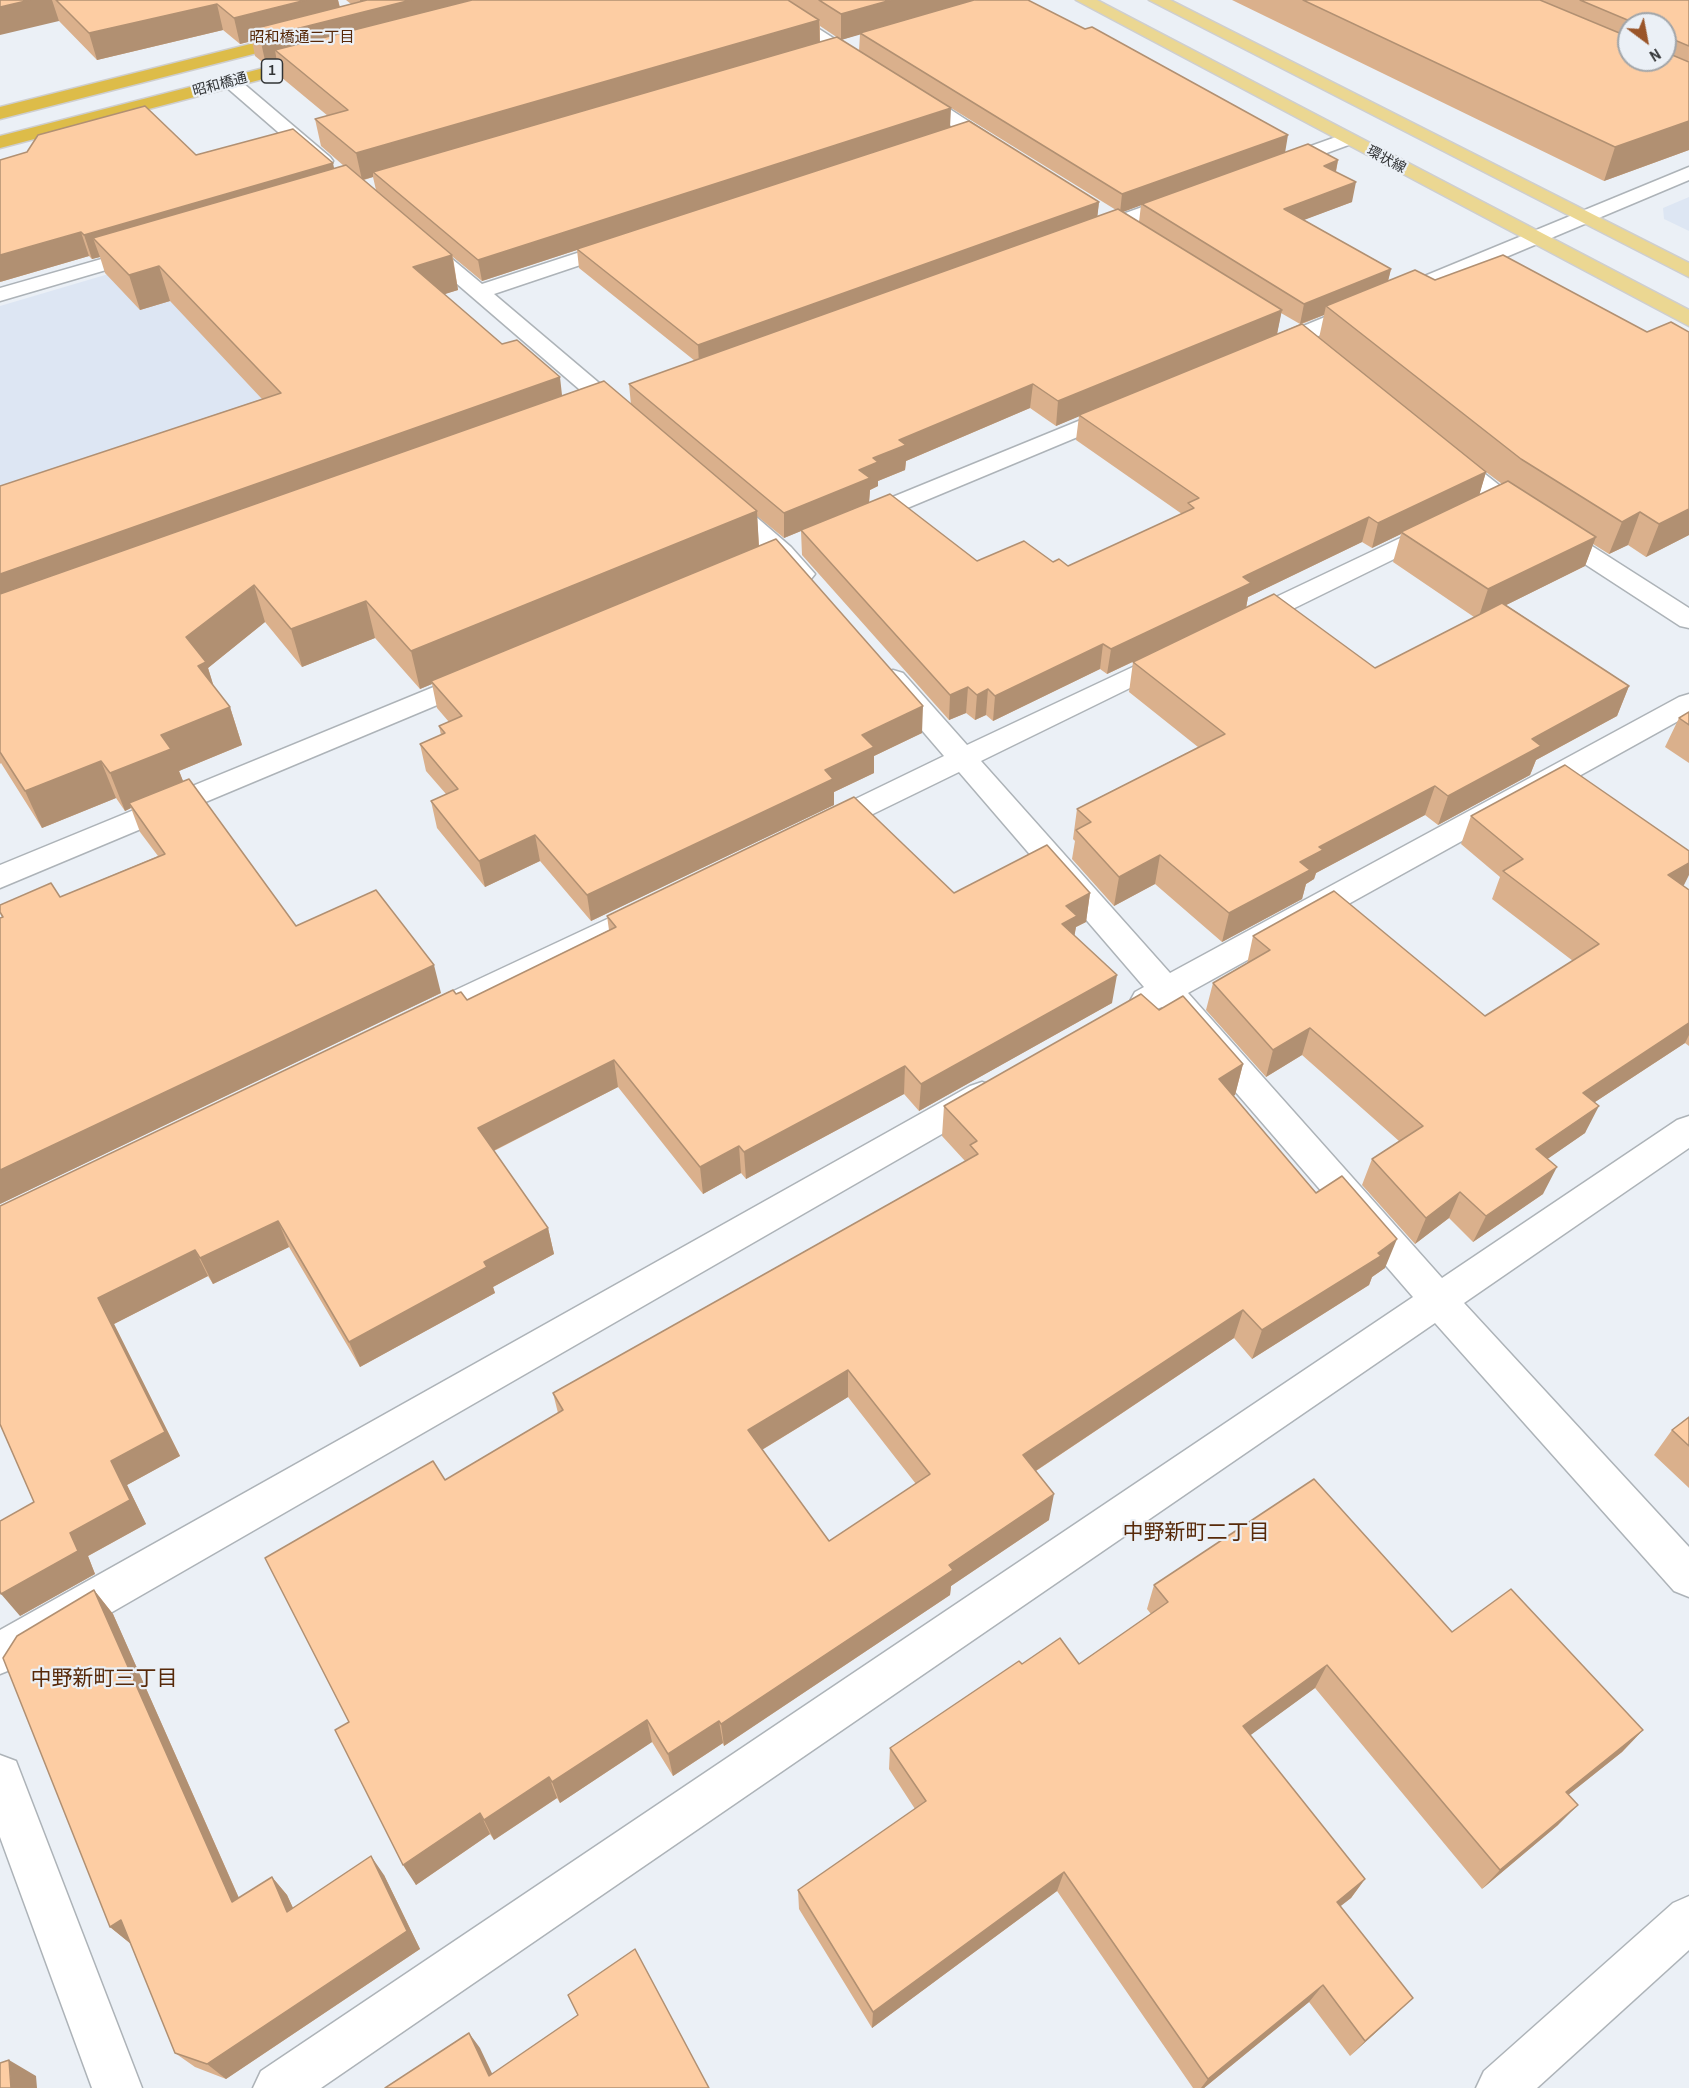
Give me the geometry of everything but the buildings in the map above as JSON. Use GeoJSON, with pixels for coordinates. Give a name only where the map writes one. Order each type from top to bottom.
{"type":"FeatureCollection","features":[{"type":"Feature","properties":{"kind":"highway","name":"昭和橋通"},"geometry":{"type":"LineString","coordinates":[[0,113],[315,33]]}},
{"type":"Feature","properties":{"kind":"highway","name":"昭和橋通"},"geometry":{"type":"LineString","coordinates":[[0,142],[335,54]]}},
{"type":"Feature","properties":{"kind":"main road","name":"環状線"},"geometry":{"type":"LineString","coordinates":[[1084,0],[1689,320]]}},
{"type":"Feature","properties":{"kind":"main road"},"geometry":{"type":"LineString","coordinates":[[1157,0],[1689,271]]}},
{"type":"Feature","properties":{"kind":"street"},"geometry":{"type":"LineString","coordinates":[[762,0],[1020,160]]}},
{"type":"Feature","properties":{"kind":"street"},"geometry":{"type":"LineString","coordinates":[[816,55],[861,42]]}},
{"type":"Feature","properties":{"kind":"street"},"geometry":{"type":"LineString","coordinates":[[231,82],[339,175]]}},
{"type":"Feature","properties":{"kind":"street"},"geometry":{"type":"LineString","coordinates":[[948,137],[971,130]]}},
{"type":"Feature","properties":{"kind":"street"},"geometry":{"type":"LineString","coordinates":[[1260,171],[1347,139]]}},
{"type":"Feature","properties":{"kind":"street"},"geometry":{"type":"LineString","coordinates":[[1245,358],[1689,173]]}},
{"type":"Feature","properties":{"kind":"street"},"geometry":{"type":"LineString","coordinates":[[1073,238],[1206,190]]}},
{"type":"Feature","properties":{"kind":"street"},"geometry":{"type":"LineString","coordinates":[[1098,210],[1138,235]]}},
{"type":"Feature","properties":{"kind":"street"},"geometry":{"type":"LineString","coordinates":[[401,226],[648,436]]}},
{"type":"Feature","properties":{"kind":"street"},"geometry":{"type":"LineString","coordinates":[[479,292],[635,240]]}},
{"type":"Feature","properties":{"kind":"street"},"geometry":{"type":"LineString","coordinates":[[0,295],[168,246]]}},
{"type":"Feature","properties":{"kind":"street"},"geometry":{"type":"LineString","coordinates":[[837,529],[1146,400]]}},
{"type":"Feature","properties":{"kind":"street"},"geometry":{"type":"LineString","coordinates":[[1436,447],[1500,498],[1689,620]]}},
{"type":"Feature","properties":{"kind":"street"},"geometry":{"type":"LineString","coordinates":[[702,482],[782,552],[821,597]]}},
{"type":"Feature","properties":{"kind":"street"},"geometry":{"type":"LineString","coordinates":[[802,836],[1500,498]]}},
{"type":"Feature","properties":{"kind":"street"},"geometry":{"type":"LineString","coordinates":[[876,660],[1437,1299],[1689,1577]]}},
{"type":"Feature","properties":{"kind":"street"},"geometry":{"type":"LineString","coordinates":[[0,877],[496,671]]}},
{"type":"Feature","properties":{"kind":"street"},"geometry":{"type":"LineString","coordinates":[[1114,1020],[1689,703]]}},
{"type":"Feature","properties":{"kind":"street"},"geometry":{"type":"LineString","coordinates":[[406,1027],[674,898]]}},
{"type":"Feature","properties":{"kind":"street"},"geometry":{"type":"LineString","coordinates":[[0,1653],[1010,1079]]}},
{"type":"Feature","properties":{"kind":"street"},"geometry":{"type":"LineString","coordinates":[[279,2088],[1437,1299],[1689,1130]]}},
{"type":"Feature","properties":{"kind":"street"},"geometry":{"type":"LineString","coordinates":[[0,1777],[117,2088]]}},
{"type":"Feature","properties":{"kind":"street"},"geometry":{"type":"LineString","coordinates":[[1501,2088],[1689,1919]]}},
{"type":"Feature","properties":{"kind":"shaded area"},"geometry":{"type":"Polygon","coordinates":[[[1689,197],[1689,231],[1664,219],[1663,208],[1689,197]]]}},
{"type":"Feature","properties":{"kind":"shaded area"},"geometry":{"type":"Polygon","coordinates":[[[329,209],[567,402],[0,616],[0,306],[329,209]]]}},
{"type":"Feature","properties":{"kind":"district","name":"昭和橋通二丁目"},"geometry":{"type":"Point","coordinates":[302,38]}},
{"type":"Feature","properties":{"kind":"district","name":"中野新町二丁目"},"geometry":{"type":"Point","coordinates":[1196,1533]}},
{"type":"Feature","properties":{"kind":"district","name":"中野新町三丁目"},"geometry":{"type":"Point","coordinates":[104,1679]}}]}
